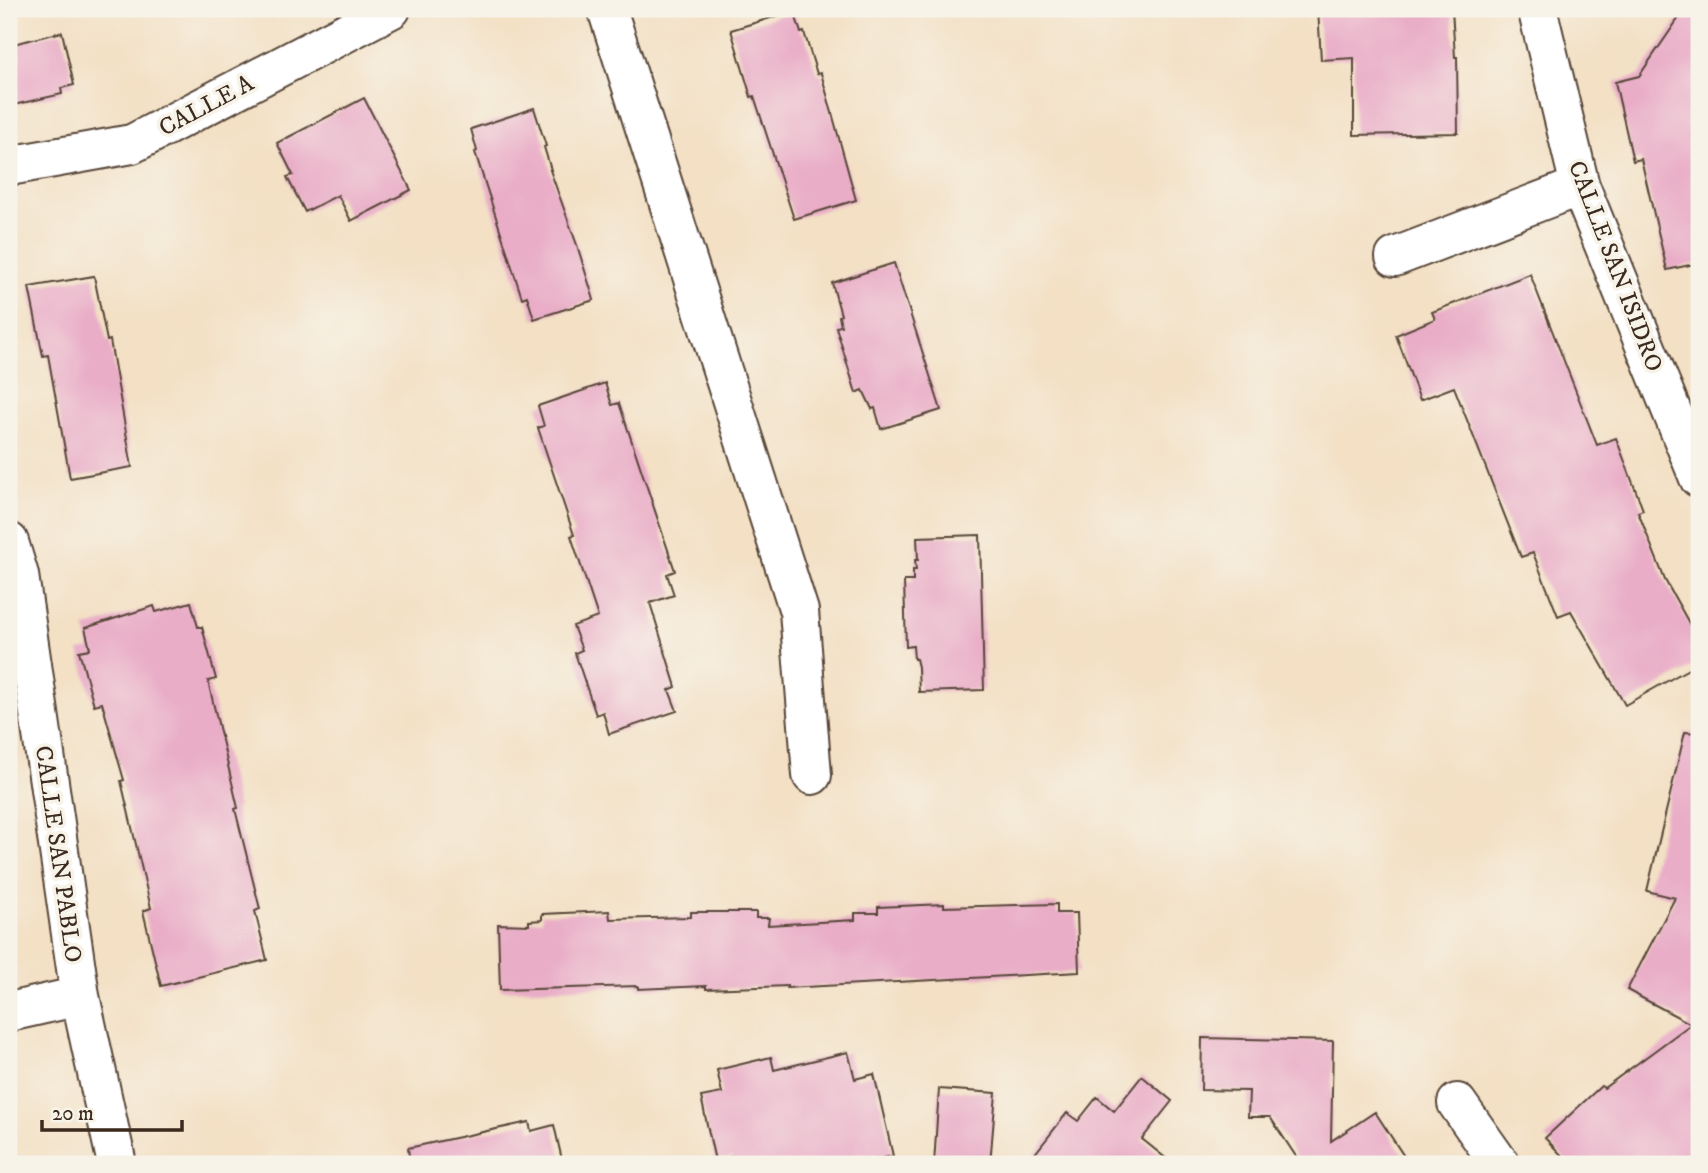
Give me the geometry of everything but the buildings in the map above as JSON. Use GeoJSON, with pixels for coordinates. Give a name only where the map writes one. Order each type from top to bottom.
{"type":"FeatureCollection","features":[{"type":"Feature","properties":{"kind":"street","name":"CALLE A"},"geometry":{"type":"LineString","coordinates":[[9,166],[132,144],[391,9]]}},
{"type":"Feature","properties":{"kind":"street"},"geometry":{"type":"LineString","coordinates":[[607,9],[799,611],[812,775]]}},
{"type":"Feature","properties":{"kind":"street","name":"CALLE SAN ISIDRO"},"geometry":{"type":"LineString","coordinates":[[1539,9],[1580,186],[1699,478]]}},
{"type":"Feature","properties":{"kind":"street"},"geometry":{"type":"LineString","coordinates":[[1395,257],[1580,186]]}},
{"type":"Feature","properties":{"kind":"street","name":"CALLE SAN PABLO"},"geometry":{"type":"LineString","coordinates":[[12,565],[80,996],[117,1164]]}},
{"type":"Feature","properties":{"kind":"street"},"geometry":{"type":"LineString","coordinates":[[9,1012],[80,996]]}},
{"type":"Feature","properties":{"kind":"street"},"geometry":{"type":"LineString","coordinates":[[1457,1103],[1500,1164]]}}]}
